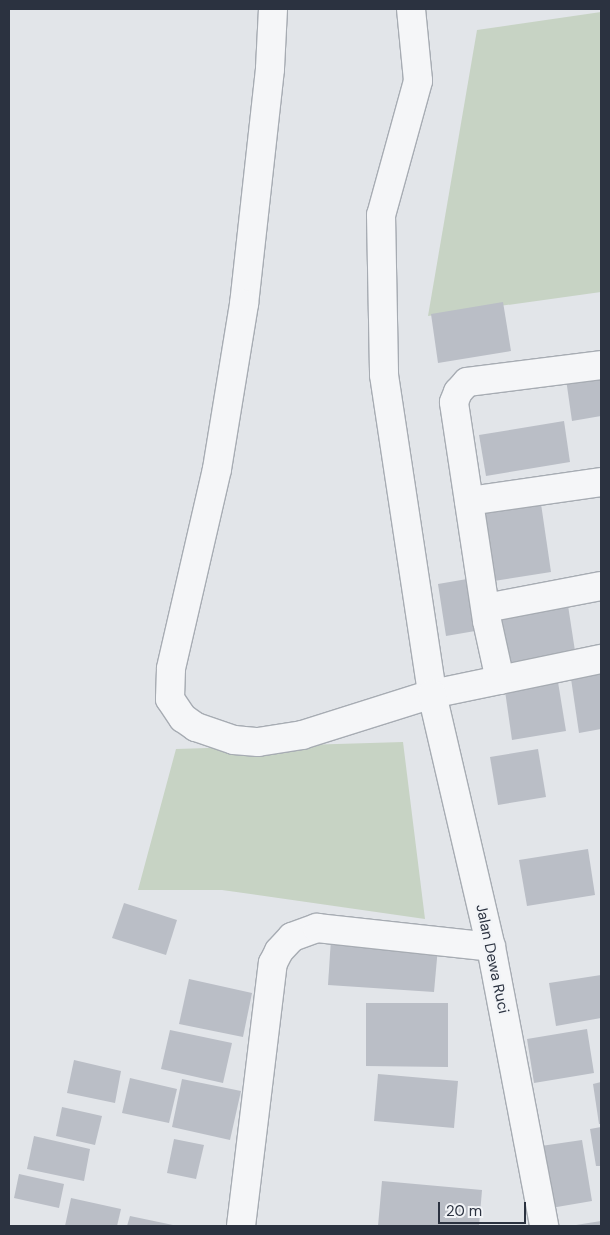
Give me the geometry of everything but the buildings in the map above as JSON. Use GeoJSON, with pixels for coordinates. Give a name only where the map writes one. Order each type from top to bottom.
{"type":"FeatureCollection","features":[{"type":"Feature","properties":{"kind":"street"},"geometry":{"type":"LineString","coordinates":[[273,9],[270,69],[244,304],[217,469],[171,669],[170,699],[183,718],[196,727],[234,740],[258,742],[302,735],[432,694],[601,659]]}},
{"type":"Feature","properties":{"kind":"street","name":"Jalan Dewa Ruci"},"geometry":{"type":"LineString","coordinates":[[411,9],[418,81],[380,215],[384,375],[432,694],[491,947],[544,1226]]}},
{"type":"Feature","properties":{"kind":"street"},"geometry":{"type":"LineString","coordinates":[[500,680],[468,501],[454,402],[467,382],[601,365]]}},
{"type":"Feature","properties":{"kind":"street"},"geometry":{"type":"LineString","coordinates":[[468,501],[601,482]]}},
{"type":"Feature","properties":{"kind":"street"},"geometry":{"type":"LineString","coordinates":[[486,608],[601,586]]}},
{"type":"Feature","properties":{"kind":"street"},"geometry":{"type":"LineString","coordinates":[[241,1226],[273,964],[279,951],[292,937],[317,928],[491,947]]}},
{"type":"Feature","properties":{"kind":"green space"},"geometry":{"type":"Polygon","coordinates":[[[601,12],[601,292],[428,316],[477,30],[601,12]]]}},
{"type":"Feature","properties":{"kind":"green space"},"geometry":{"type":"Polygon","coordinates":[[[403,742],[425,919],[222,890],[138,890],[176,749],[403,742]]]}}]}
